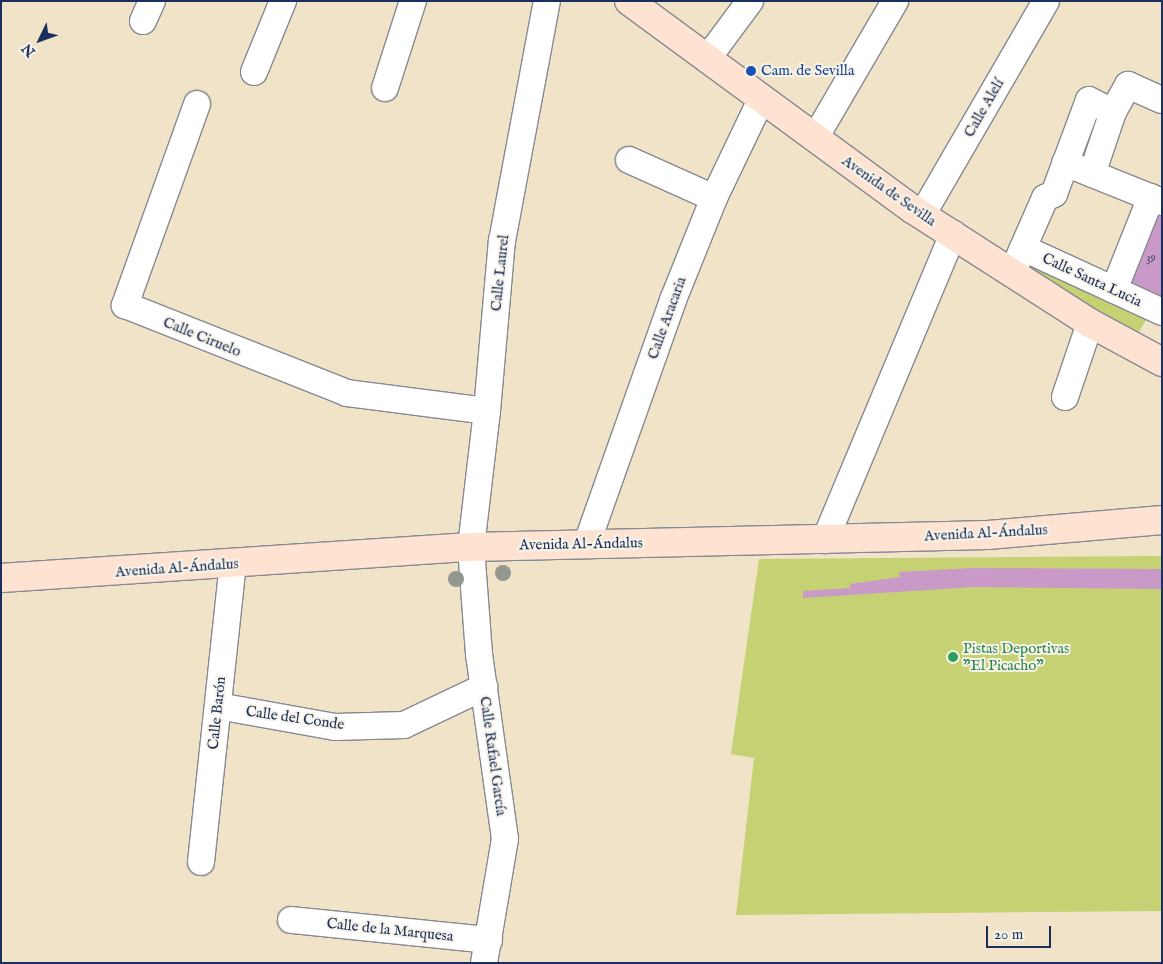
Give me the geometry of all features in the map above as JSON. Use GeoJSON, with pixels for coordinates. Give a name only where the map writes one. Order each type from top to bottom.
{"type":"FeatureCollection","features":[{"type":"Feature","properties":{"kind":"street"},"geometry":{"type":"LineString","coordinates":[[254,72],[283,1]]}},
{"type":"Feature","properties":{"kind":"street"},"geometry":{"type":"LineString","coordinates":[[384,88],[413,1]]}},
{"type":"Feature","properties":{"kind":"street","name":"Calle Laurel"},"geometry":{"type":"LineString","coordinates":[[471,547],[488,410],[502,241],[548,1]]}},
{"type":"Feature","properties":{"kind":"street","name":"Avenida de Sevilla"},"geometry":{"type":"LineString","coordinates":[[629,1],[922,215],[1090,323],[1162,362]]}},
{"type":"Feature","properties":{"kind":"street"},"geometry":{"type":"LineString","coordinates":[[707,58],[750,1]]}},
{"type":"Feature","properties":{"kind":"street"},"geometry":{"type":"LineString","coordinates":[[815,138],[895,1]]}},
{"type":"Feature","properties":{"kind":"street","name":"Calle Alelí"},"geometry":{"type":"LineString","coordinates":[[922,215],[1046,1]]}},
{"type":"Feature","properties":{"kind":"street"},"geometry":{"type":"LineString","coordinates":[[1092,174],[1113,112],[1128,85],[1162,100]]}},
{"type":"Feature","properties":{"kind":"street","name":"Calle Aracaria"},"geometry":{"type":"LineString","coordinates":[[587,543],[673,300],[714,198],[762,98]]}},
{"type":"Feature","properties":{"kind":"street"},"geometry":{"type":"LineString","coordinates":[[1113,112],[1089,100],[1065,163],[1156,200],[1114,290]]}},
{"type":"Feature","properties":{"kind":"street","name":"Calle Ciruelo"},"geometry":{"type":"LineString","coordinates":[[197,104],[125,305],[347,393],[488,410]]}},
{"type":"Feature","properties":{"kind":"street"},"geometry":{"type":"LineString","coordinates":[[629,160],[714,198]]}},
{"type":"Feature","properties":{"kind":"street","name":"Calle Santa Lucia"},"geometry":{"type":"LineString","coordinates":[[1012,273],[1045,198],[1054,194],[1065,163]]}},
{"type":"Feature","properties":{"kind":"street"},"geometry":{"type":"LineString","coordinates":[[825,540],[953,234]]}},
{"type":"Feature","properties":{"kind":"street","name":"Calle Santa Lucia"},"geometry":{"type":"LineString","coordinates":[[1023,248],[1162,312]]}},
{"type":"Feature","properties":{"kind":"street"},"geometry":{"type":"LineString","coordinates":[[1066,397],[1090,323]]}},
{"type":"Feature","properties":{"kind":"street","name":"Avenida Al-Ándalus"},"geometry":{"type":"LineString","coordinates":[[1,578],[471,547],[988,535],[1162,520]]}},
{"type":"Feature","properties":{"kind":"street","name":"Calle Rafael García"},"geometry":{"type":"LineString","coordinates":[[471,547],[484,688],[505,839],[487,951]]}},
{"type":"Feature","properties":{"kind":"street","name":"Calle Barón"},"geometry":{"type":"LineString","coordinates":[[201,862],[233,564]]}},
{"type":"Feature","properties":{"kind":"street","name":"Calle del Conde"},"geometry":{"type":"LineString","coordinates":[[218,706],[335,727],[404,725],[484,688]]}},
{"type":"Feature","properties":{"kind":"street","name":"Calle de la Marquesa"},"geometry":{"type":"LineString","coordinates":[[291,920],[487,951]]}},
{"type":"Feature","properties":{"kind":"green space"},"geometry":{"type":"Polygon","coordinates":[[[1030,257],[1162,315],[1162,327],[1146,320],[1139,332],[1105,318],[1026,266],[1030,257]]]}},
{"type":"Feature","properties":{"kind":"green space","name":"Pistas Deportivas \"El Picacho\""},"geometry":{"type":"Polygon","coordinates":[[[1162,556],[1162,911],[736,915],[754,758],[731,754],[759,559],[1162,556]]]}},
{"type":"Feature","properties":{"kind":"building"},"geometry":{"type":"Polygon","coordinates":[[[1160,208],[1162,209],[1162,301],[1127,287],[1160,208]]]}},
{"type":"Feature","properties":{"kind":"building"},"geometry":{"type":"Polygon","coordinates":[[[973,568],[1162,569],[1162,589],[974,587],[803,598],[803,591],[850,588],[850,584],[900,577],[899,572],[973,568]]]}},
{"type":"Feature","properties":{"kind":"place","name":"Cam. de Sevilla"},"geometry":{"type":"Point","coordinates":[751,71]}},
{"type":"Feature","properties":{"kind":"place","name":"Pistas Deportivas \"El Picacho\""},"geometry":{"type":"Point","coordinates":[953,657]}}]}
